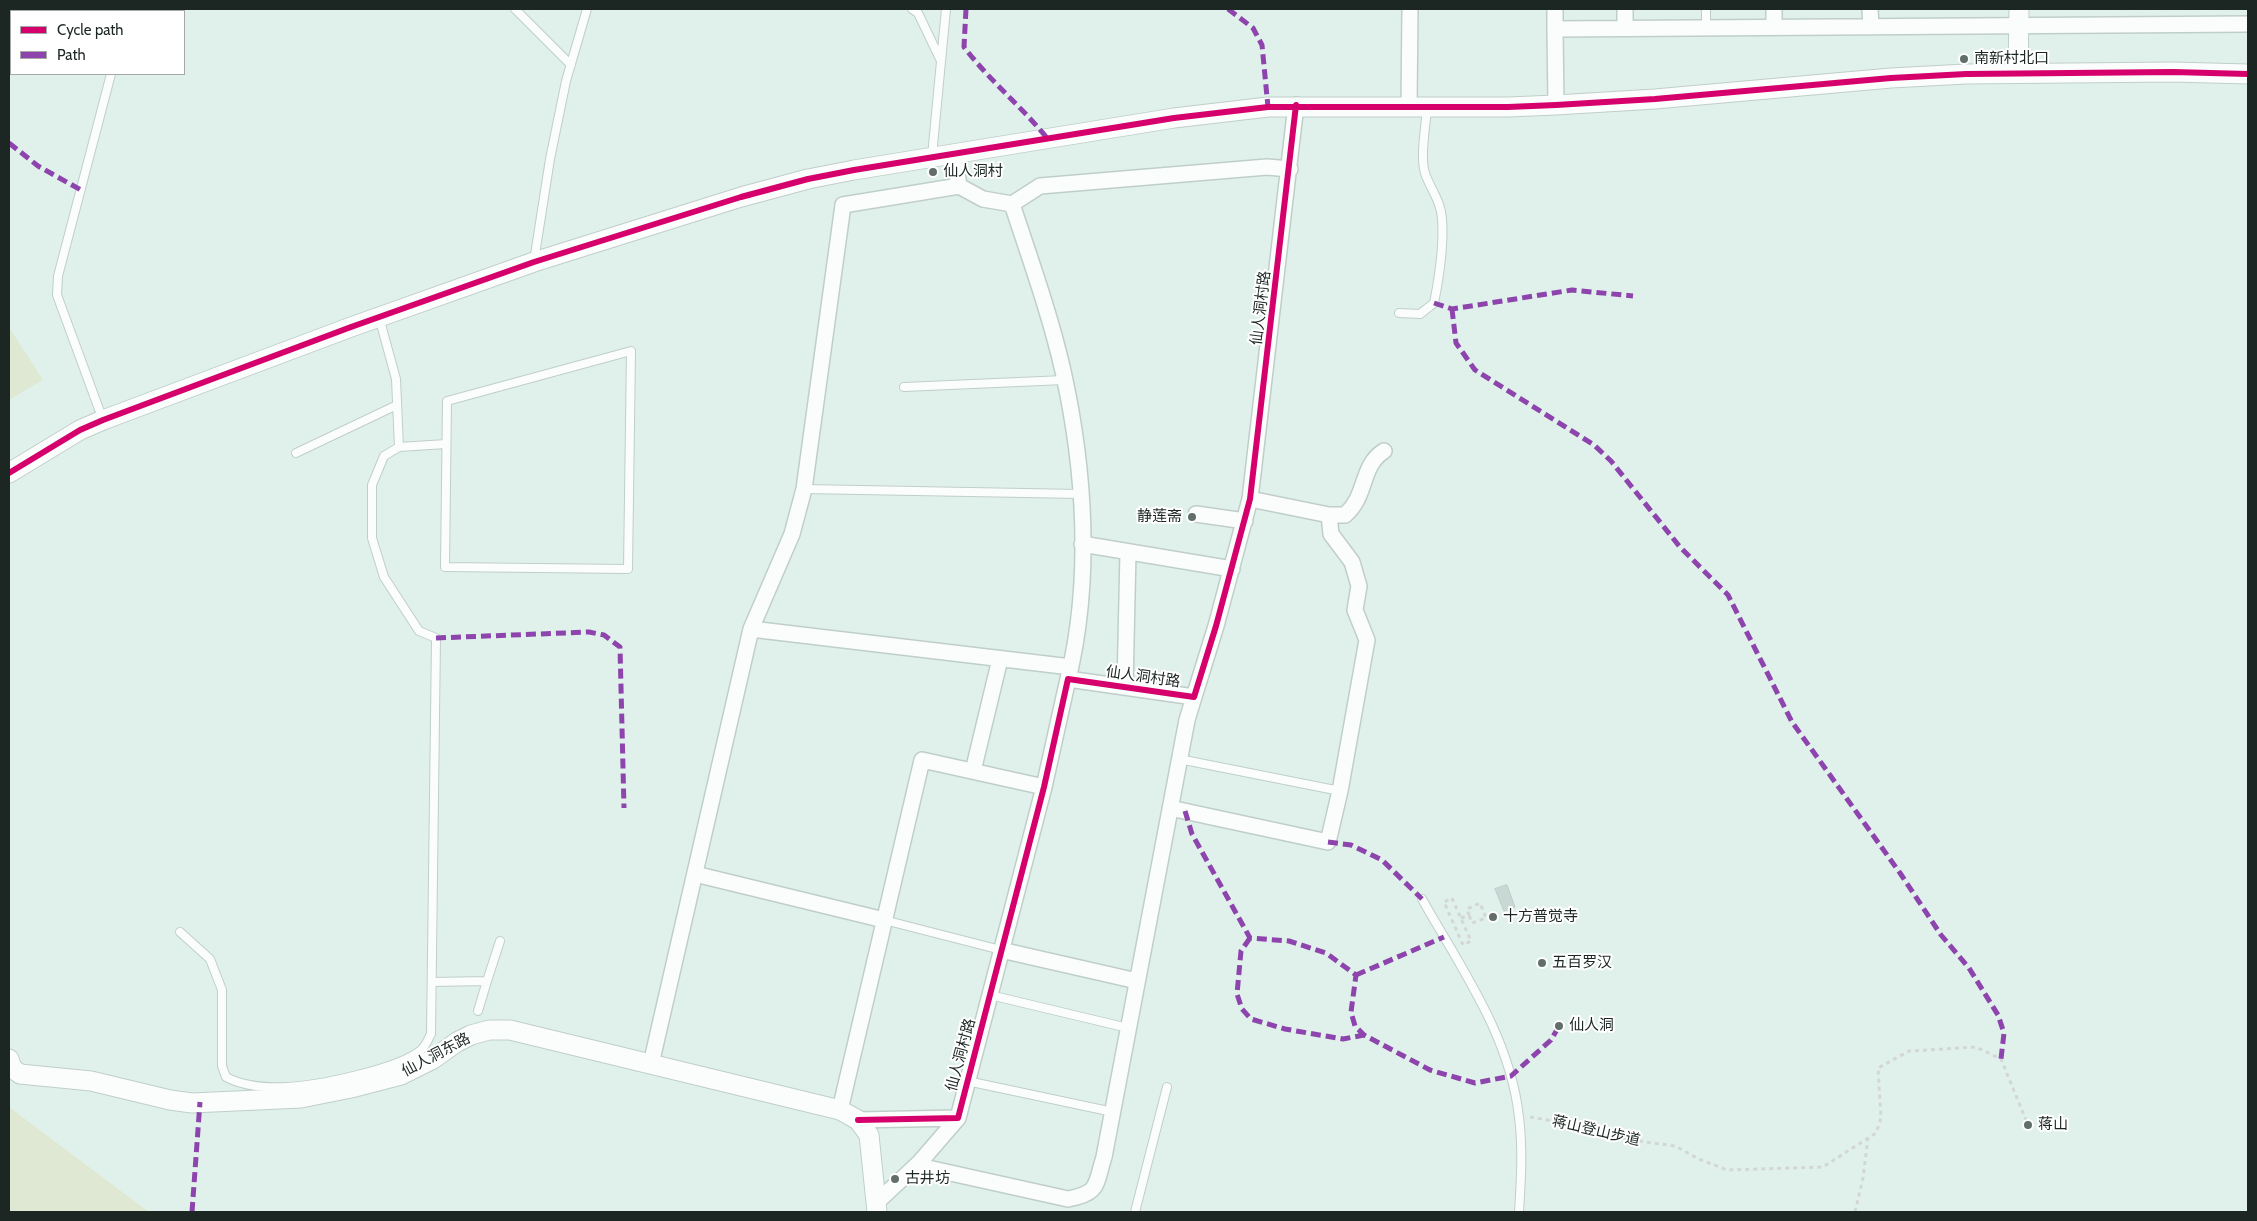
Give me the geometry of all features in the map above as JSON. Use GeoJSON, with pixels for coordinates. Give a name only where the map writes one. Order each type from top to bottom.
{"type":"FeatureCollection","features":[{"type":"Feature","properties":{"kind":"street"},"geometry":{"type":"LineString","coordinates":[[1410,9],[1418,107]]}},
{"type":"Feature","properties":{"kind":"street"},"geometry":{"type":"LineString","coordinates":[[1555,9],[1556,105]]}},
{"type":"Feature","properties":{"kind":"street"},"geometry":{"type":"LineString","coordinates":[[1625,9],[1625,28]]}},
{"type":"Feature","properties":{"kind":"street"},"geometry":{"type":"LineString","coordinates":[[1774,9],[1774,27]]}},
{"type":"Feature","properties":{"kind":"street"},"geometry":{"type":"LineString","coordinates":[[1870,9],[1870,27]]}},
{"type":"Feature","properties":{"kind":"street"},"geometry":{"type":"LineString","coordinates":[[1555,29],[1870,27],[2019,17],[2204,16],[2248,24]]}},
{"type":"Feature","properties":{"kind":"street"},"geometry":{"type":"LineString","coordinates":[[2018,72],[2019,17]]}},
{"type":"Feature","properties":{"kind":"street"},"geometry":{"type":"LineString","coordinates":[[9,473],[80,430],[103,420],[379,317],[534,262],[740,197],[808,179],[1174,118],[1268,106],[1418,107],[1556,105],[1655,99],[1892,78],[2018,72],[2248,74]]}},
{"type":"Feature","properties":{"kind":"street","name":"仙人洞村路"},"geometry":{"type":"LineString","coordinates":[[958,1118],[1044,787],[1069,673],[1125,687],[1194,697],[1232,569],[1250,499],[1296,105]]}},
{"type":"Feature","properties":{"kind":"street"},"geometry":{"type":"LineString","coordinates":[[954,154],[959,186]]}},
{"type":"Feature","properties":{"kind":"street"},"geometry":{"type":"LineString","coordinates":[[650,1064],[751,629],[792,534],[804,489],[844,205],[959,186],[983,199],[1012,204],[1040,186],[1267,168],[1290,169]]}},
{"type":"Feature","properties":{"kind":"street"},"geometry":{"type":"LineString","coordinates":[[751,629],[1000,659],[1069,673],[1083,584],[1080,494],[1075,439],[1064,380],[1047,311],[1012,204]]}},
{"type":"Feature","properties":{"kind":"street"},"geometry":{"type":"LineString","coordinates":[[1250,499],[1329,515],[1345,515],[1354,507],[1363,490],[1366,473],[1375,457],[1384,451]]}},
{"type":"Feature","properties":{"kind":"street"},"geometry":{"type":"LineString","coordinates":[[1196,514],[1245,521]]}},
{"type":"Feature","properties":{"kind":"street"},"geometry":{"type":"LineString","coordinates":[[1170,808],[1328,842],[1340,790],[1367,640],[1355,610],[1359,586],[1352,562],[1331,534],[1329,515]]}},
{"type":"Feature","properties":{"kind":"street"},"geometry":{"type":"LineString","coordinates":[[1082,544],[1232,569]]}},
{"type":"Feature","properties":{"kind":"street"},"geometry":{"type":"LineString","coordinates":[[1125,687],[1128,552]]}},
{"type":"Feature","properties":{"kind":"street"},"geometry":{"type":"LineString","coordinates":[[973,771],[1000,659]]}},
{"type":"Feature","properties":{"kind":"street"},"geometry":{"type":"LineString","coordinates":[[920,1162],[928,1168],[1068,1199],[1086,1196],[1094,1190],[1104,1157],[1179,759],[1194,697]]}},
{"type":"Feature","properties":{"kind":"street"},"geometry":{"type":"LineString","coordinates":[[840,1110],[922,760],[1044,787]]}},
{"type":"Feature","properties":{"kind":"street"},"geometry":{"type":"LineString","coordinates":[[695,874],[884,920]]}},
{"type":"Feature","properties":{"kind":"street"},"geometry":{"type":"LineString","coordinates":[[1001,950],[1137,981]]}},
{"type":"Feature","properties":{"kind":"street","name":"仙人洞东路"},"geometry":{"type":"LineString","coordinates":[[9,1059],[12,1068],[20,1074],[91,1081],[170,1100],[192,1103],[301,1098],[401,1075],[434,1058],[457,1042],[488,1030],[510,1030],[840,1110],[858,1120]]}},
{"type":"Feature","properties":{"kind":"street"},"geometry":{"type":"LineString","coordinates":[[858,1120],[958,1118]]}},
{"type":"Feature","properties":{"kind":"street"},"geometry":{"type":"LineString","coordinates":[[880,1209],[958,1118]]}},
{"type":"Feature","properties":{"kind":"street"},"geometry":{"type":"LineString","coordinates":[[858,1120],[869,1135],[880,1209]]}},
{"type":"Feature","properties":{"kind":"lane"},"geometry":{"type":"LineString","coordinates":[[515,9],[571,65]]}},
{"type":"Feature","properties":{"kind":"lane"},"geometry":{"type":"LineString","coordinates":[[534,262],[550,159],[571,65],[587,9]]}},
{"type":"Feature","properties":{"kind":"lane"},"geometry":{"type":"LineString","coordinates":[[912,9],[918,13],[941,62]]}},
{"type":"Feature","properties":{"kind":"lane"},"geometry":{"type":"LineString","coordinates":[[932,159],[946,9]]}},
{"type":"Feature","properties":{"kind":"lane"},"geometry":{"type":"LineString","coordinates":[[1706,9],[1706,28]]}},
{"type":"Feature","properties":{"kind":"lane"},"geometry":{"type":"LineString","coordinates":[[103,420],[57,295],[58,276],[111,75]]}},
{"type":"Feature","properties":{"kind":"lane"},"geometry":{"type":"LineString","coordinates":[[1399,313],[1420,314],[1434,303],[1438,283],[1442,218],[1436,193],[1426,175],[1418,107]]}},
{"type":"Feature","properties":{"kind":"lane"},"geometry":{"type":"LineString","coordinates":[[379,317],[396,380],[399,447]]}},
{"type":"Feature","properties":{"kind":"lane"},"geometry":{"type":"LineString","coordinates":[[631,351],[628,569],[444,567],[446,444],[447,401],[631,351]]}},
{"type":"Feature","properties":{"kind":"lane"},"geometry":{"type":"LineString","coordinates":[[904,387],[1064,380]]}},
{"type":"Feature","properties":{"kind":"lane"},"geometry":{"type":"LineString","coordinates":[[296,453],[397,405]]}},
{"type":"Feature","properties":{"kind":"lane"},"geometry":{"type":"LineString","coordinates":[[180,932],[210,959],[219,980],[222,990],[222,1066],[226,1077],[235,1082],[286,1087],[339,1079],[406,1060],[424,1048],[431,1034],[436,638],[419,631],[384,577],[372,538],[372,485],[384,456],[399,447],[446,444]]}},
{"type":"Feature","properties":{"kind":"lane"},"geometry":{"type":"LineString","coordinates":[[804,489],[1080,494]]}},
{"type":"Feature","properties":{"kind":"lane"},"geometry":{"type":"LineString","coordinates":[[1179,759],[1340,790]]}},
{"type":"Feature","properties":{"kind":"lane"},"geometry":{"type":"LineString","coordinates":[[1422,899],[1490,1018],[1504,1050],[1519,1116],[1522,1156],[1519,1212]]}},
{"type":"Feature","properties":{"kind":"lane"},"geometry":{"type":"LineString","coordinates":[[884,920],[1001,950]]}},
{"type":"Feature","properties":{"kind":"lane"},"geometry":{"type":"LineString","coordinates":[[478,1011],[500,941]]}},
{"type":"Feature","properties":{"kind":"lane"},"geometry":{"type":"LineString","coordinates":[[432,982],[487,980]]}},
{"type":"Feature","properties":{"kind":"lane"},"geometry":{"type":"LineString","coordinates":[[990,995],[1128,1028]]}},
{"type":"Feature","properties":{"kind":"lane"},"geometry":{"type":"LineString","coordinates":[[967,1081],[1113,1112]]}},
{"type":"Feature","properties":{"kind":"lane"},"geometry":{"type":"LineString","coordinates":[[1135,1212],[1166,1087]]}},
{"type":"Feature","properties":{"kind":"path"},"geometry":{"type":"LineString","coordinates":[[1452,898],[1461,918],[1471,941],[1463,944],[1444,902],[1452,898]]}},
{"type":"Feature","properties":{"kind":"path"},"geometry":{"type":"LineString","coordinates":[[1480,903],[1486,918],[1472,923],[1469,915],[1467,909],[1480,903]]}},
{"type":"Feature","properties":{"kind":"path"},"geometry":{"type":"LineString","coordinates":[[1461,918],[1469,915]]}},
{"type":"Feature","properties":{"kind":"green space"},"geometry":{"type":"Polygon","coordinates":[[[9,327],[43,380],[9,400],[9,327]]]}},
{"type":"Feature","properties":{"kind":"green space"},"geometry":{"type":"Polygon","coordinates":[[[9,1107],[149,1212],[9,1212],[9,1107]]]}},
{"type":"Feature","properties":{"kind":"building"},"geometry":{"type":"Polygon","coordinates":[[[1507,885],[1515,907],[1504,911],[1495,889],[1507,885]]]}},
{"type":"Feature","properties":{"kind":"marked path"},"geometry":{"type":"LineString","coordinates":[[966,9],[964,47],[1047,138]]}},
{"type":"Feature","properties":{"kind":"marked path"},"geometry":{"type":"LineString","coordinates":[[1228,9],[1253,28],[1262,45],[1268,107]]}},
{"type":"Feature","properties":{"kind":"marked path"},"geometry":{"type":"LineString","coordinates":[[9,143],[38,166],[81,190]]}},
{"type":"Feature","properties":{"kind":"marked path"},"geometry":{"type":"LineString","coordinates":[[1434,303],[1452,309],[1572,290],[1633,296]]}},
{"type":"Feature","properties":{"kind":"marked path"},"geometry":{"type":"LineString","coordinates":[[1452,309],[1456,343],[1475,370],[1594,445],[1611,461],[1680,547],[1728,595],[1792,722],[1900,873],[1941,935],[1969,968],[1998,1015],[2004,1033],[2001,1059]]}},
{"type":"Feature","properties":{"kind":"marked path"},"geometry":{"type":"LineString","coordinates":[[436,638],[589,632],[604,635],[620,647],[624,808]]}},
{"type":"Feature","properties":{"kind":"marked path"},"geometry":{"type":"LineString","coordinates":[[1185,811],[1192,834],[1250,938],[1289,941],[1326,953],[1356,975],[1351,1012],[1355,1026],[1364,1035],[1430,1070],[1475,1083],[1511,1076],[1551,1040],[1559,1026]]}},
{"type":"Feature","properties":{"kind":"marked path"},"geometry":{"type":"LineString","coordinates":[[1328,842],[1351,845],[1382,860],[1422,899]]}},
{"type":"Feature","properties":{"kind":"marked path"},"geometry":{"type":"LineString","coordinates":[[1356,975],[1444,937]]}},
{"type":"Feature","properties":{"kind":"marked path"},"geometry":{"type":"LineString","coordinates":[[1250,938],[1241,951],[1237,994],[1242,1009],[1251,1019],[1285,1029],[1343,1039],[1364,1035]]}},
{"type":"Feature","properties":{"kind":"marked path"},"geometry":{"type":"LineString","coordinates":[[192,1212],[200,1102]]}},
{"type":"Feature","properties":{"kind":"cycle path"},"geometry":{"type":"LineString","coordinates":[[9,473],[80,430],[103,420],[351,327],[534,262],[741,197],[808,179],[854,170],[1174,118],[1268,107],[1508,107],[1556,105],[1655,99],[1891,78],[1966,74],[2173,72],[2248,74]]}},
{"type":"Feature","properties":{"kind":"cycle path"},"geometry":{"type":"LineString","coordinates":[[858,1120],[958,1118],[1044,787],[1068,679],[1194,697],[1216,626],[1250,499],[1296,105]]}},
{"type":"Feature","properties":{"kind":"place","name":"南新村北口"},"geometry":{"type":"Point","coordinates":[1964,59]}},
{"type":"Feature","properties":{"kind":"place","name":"仙人洞村"},"geometry":{"type":"Point","coordinates":[933,172]}},
{"type":"Feature","properties":{"kind":"place","name":"静莲斋"},"geometry":{"type":"Point","coordinates":[1192,517]}},
{"type":"Feature","properties":{"kind":"place","name":"十方普觉寺"},"geometry":{"type":"Point","coordinates":[1493,917]}},
{"type":"Feature","properties":{"kind":"place","name":"五百罗汉"},"geometry":{"type":"Point","coordinates":[1542,963]}},
{"type":"Feature","properties":{"kind":"place","name":"仙人洞"},"geometry":{"type":"Point","coordinates":[1559,1026]}},
{"type":"Feature","properties":{"kind":"place","name":"蒋山"},"geometry":{"type":"Point","coordinates":[2028,1125]}},
{"type":"Feature","properties":{"kind":"place","name":"古井坊"},"geometry":{"type":"Point","coordinates":[895,1179]}}]}
